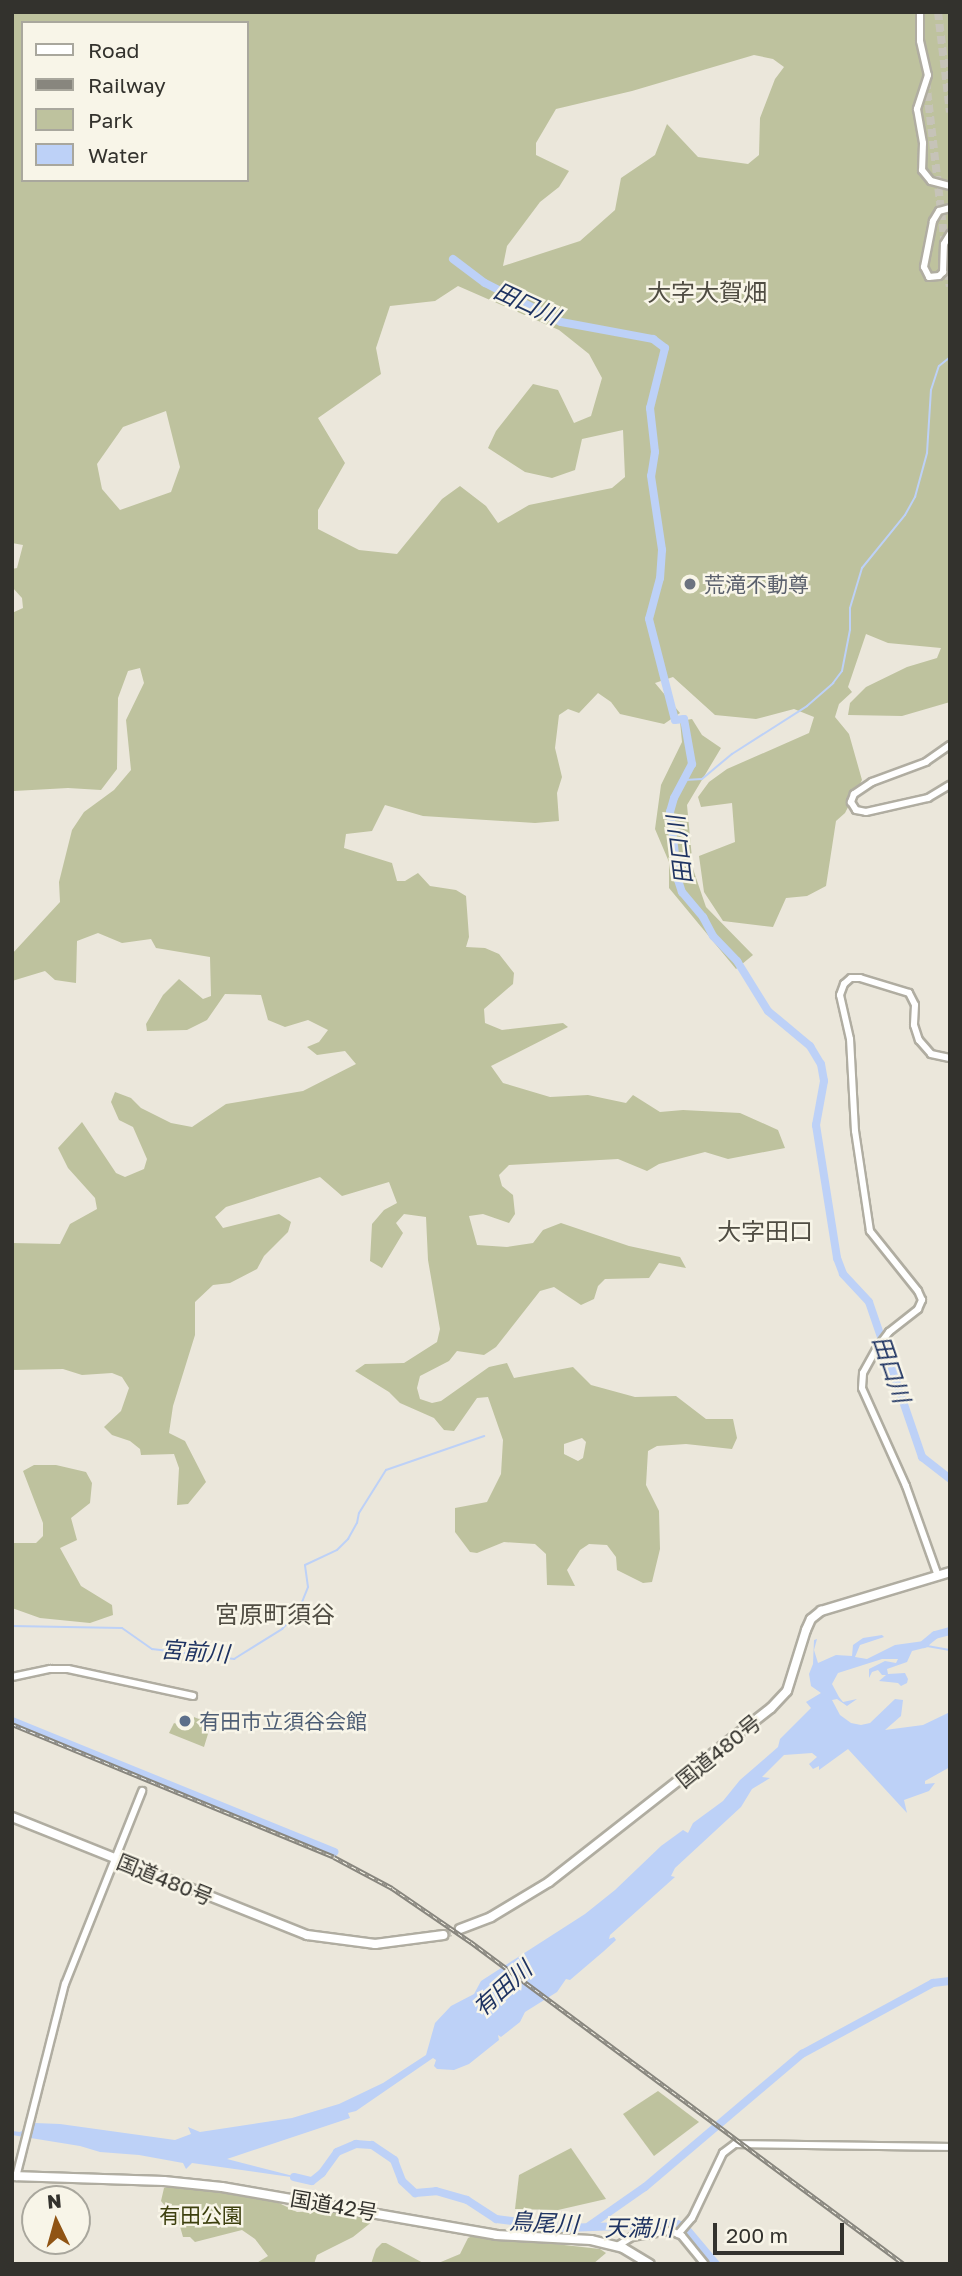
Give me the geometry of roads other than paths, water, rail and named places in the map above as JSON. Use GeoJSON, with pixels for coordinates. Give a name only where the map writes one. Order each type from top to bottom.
{"type":"FeatureCollection","features":[{"type":"Feature","properties":{"kind":"highway","name":"国道480号"},"geometry":{"type":"LineString","coordinates":[[460,1929],[491,1917],[549,1882],[771,1708],[787,1691],[806,1630],[811,1619],[821,1611],[950,1572]]}},
{"type":"Feature","properties":{"kind":"highway","name":"国道480号"},"geometry":{"type":"LineString","coordinates":[[12,1817],[307,1935],[375,1944],[443,1935]]}},
{"type":"Feature","properties":{"kind":"highway","name":"国道42号"},"geometry":{"type":"LineString","coordinates":[[15,2173],[205,2185],[495,2235],[577,2238],[617,2246],[650,2264]]}},
{"type":"Feature","properties":{"kind":"street"},"geometry":{"type":"LineString","coordinates":[[920,12],[920,41],[928,71],[916,109],[923,143],[922,170],[931,181],[950,186]]}},
{"type":"Feature","properties":{"kind":"street"},"geometry":{"type":"LineString","coordinates":[[950,208],[939,211],[933,221],[924,270],[929,276],[936,277],[943,272],[944,244],[950,234]]}},
{"type":"Feature","properties":{"kind":"street"},"geometry":{"type":"LineString","coordinates":[[950,745],[926,762],[876,779],[854,794],[851,802],[856,810],[866,812],[929,798],[950,785]]}},
{"type":"Feature","properties":{"kind":"street"},"geometry":{"type":"LineString","coordinates":[[938,1576],[906,1486],[862,1388],[864,1372],[880,1343],[918,1309],[922,1297],[870,1231],[855,1131],[849,1035],[840,995],[844,984],[851,978],[860,978],[909,993],[915,1005],[914,1025],[919,1040],[931,1054],[950,1058]]}},
{"type":"Feature","properties":{"kind":"street"},"geometry":{"type":"LineString","coordinates":[[12,1677],[50,1669],[68,1670],[193,1696]]}},
{"type":"Feature","properties":{"kind":"street"},"geometry":{"type":"LineString","coordinates":[[15,2173],[63,1991],[142,1791]]}},
{"type":"Feature","properties":{"kind":"street"},"geometry":{"type":"LineString","coordinates":[[678,2234],[690,2222],[723,2153],[735,2144],[950,2147]]}},
{"type":"Feature","properties":{"kind":"street"},"geometry":{"type":"LineString","coordinates":[[617,2246],[640,2235],[665,2231],[678,2234],[705,2264]]}},
{"type":"Feature","properties":{"kind":"water","name":"有田川"},"geometry":{"type":"Polygon","coordinates":[[[931,1635],[932,1640],[928,1647],[912,1651],[907,1662],[887,1669],[888,1674],[905,1673],[907,1683],[901,1686],[898,1683],[879,1681],[886,1675],[882,1675],[878,1670],[872,1672],[869,1678],[869,1669],[885,1661],[896,1663],[898,1659],[882,1659],[838,1673],[832,1684],[839,1697],[843,1702],[857,1699],[847,1706],[837,1699],[832,1700],[840,1715],[851,1723],[861,1725],[870,1723],[895,1699],[903,1700],[901,1716],[885,1730],[923,1725],[950,1712],[950,1767],[925,1781],[925,1784],[935,1783],[929,1791],[904,1800],[907,1813],[848,1749],[819,1770],[819,1766],[813,1769],[809,1764],[817,1757],[812,1753],[784,1755],[762,1777],[770,1778],[752,1789],[741,1807],[675,1868],[671,1876],[675,1877],[610,1935],[609,1939],[614,1937],[616,1940],[570,1980],[566,1979],[557,1992],[525,2012],[520,2022],[501,2037],[498,2035],[499,2040],[469,2064],[454,2070],[437,2069],[434,2066],[436,2060],[433,2058],[356,2111],[348,2113],[350,2118],[227,2159],[305,2179],[192,2163],[186,2169],[183,2163],[139,2155],[100,2152],[12,2135],[12,2131],[20,2132],[35,2123],[175,2140],[191,2134],[188,2127],[200,2132],[292,2118],[339,2104],[383,2083],[426,2055],[435,2023],[451,2006],[474,1994],[481,1981],[585,1914],[615,1890],[661,1846],[683,1830],[688,1833],[693,1823],[723,1801],[740,1780],[778,1747],[780,1739],[811,1708],[806,1702],[821,1693],[811,1686],[809,1674],[813,1664],[814,1640],[817,1639],[814,1650],[818,1663],[836,1655],[852,1656],[853,1645],[863,1638],[884,1637],[860,1645],[855,1657],[867,1659],[895,1645],[924,1641],[931,1635]]]}},
{"type":"Feature","properties":{"kind":"waterway","name":"田口川"},"geometry":{"type":"LineString","coordinates":[[453,259],[485,283],[561,322],[653,339],[665,348],[650,408],[655,452],[651,476],[662,550],[660,578],[649,619],[675,720],[684,719],[692,764],[674,798],[670,812],[678,880],[682,892],[703,917],[713,936],[737,961],[768,1011],[810,1046],[821,1064],[824,1081],[816,1125],[837,1258],[843,1274],[869,1302],[922,1457],[950,1479]]}},
{"type":"Feature","properties":{"kind":"waterway"},"geometry":{"type":"LineString","coordinates":[[685,780],[702,779],[732,754],[807,706],[833,683],[842,671],[850,630],[850,608],[862,568],[905,515],[915,497],[927,453],[931,390],[939,366],[950,357]]}},
{"type":"Feature","properties":{"kind":"waterway","name":"宮前川"},"geometry":{"type":"LineString","coordinates":[[12,1626],[122,1628],[152,1649],[234,1659],[282,1629],[298,1612],[308,1587],[305,1565],[337,1550],[348,1539],[359,1513],[386,1470],[484,1436]]}},
{"type":"Feature","properties":{"kind":"waterway","name":"田口川"},"geometry":{"type":"LineString","coordinates":[[924,1644],[935,1635],[950,1631]]}},
{"type":"Feature","properties":{"kind":"waterway"},"geometry":{"type":"LineString","coordinates":[[927,1646],[950,1650]]}},
{"type":"Feature","properties":{"kind":"waterway"},"geometry":{"type":"LineString","coordinates":[[12,1721],[334,1852]]}},
{"type":"Feature","properties":{"kind":"waterway","name":"鳥尾川"},"geometry":{"type":"LineString","coordinates":[[589,2226],[645,2187],[802,2054],[933,1983],[950,1981]]}},
{"type":"Feature","properties":{"kind":"waterway","name":"鳥尾川"},"geometry":{"type":"LineString","coordinates":[[294,2177],[312,2181],[322,2173],[337,2152],[356,2144],[372,2145],[394,2160],[402,2181],[415,2193],[436,2191],[467,2200],[496,2219],[565,2228],[677,2224],[684,2226],[716,2264]]}},
{"type":"Feature","properties":{"kind":"tunnel"},"geometry":{"type":"LineString","coordinates":[[938,12],[950,112]]}},
{"type":"Feature","properties":{"kind":"tunnel"},"geometry":{"type":"LineString","coordinates":[[926,81],[950,287]]}},
{"type":"Feature","properties":{"kind":"tunnel"},"geometry":{"type":"LineString","coordinates":[[443,1935],[460,1929]]}},
{"type":"Feature","properties":{"kind":"railway"},"geometry":{"type":"LineString","coordinates":[[12,1724],[334,1857],[392,1888],[471,1942],[904,2264]]}},
{"type":"Feature","properties":{"kind":"place","name":"荒滝不動尊"},"geometry":{"type":"Point","coordinates":[690,584]}},
{"type":"Feature","properties":{"kind":"place","name":"有田市立須谷会館"},"geometry":{"type":"Point","coordinates":[185,1721]}},
{"type":"Feature","properties":{"kind":"district","name":"大字大賀畑"},"geometry":{"type":"Point","coordinates":[707,292]}},
{"type":"Feature","properties":{"kind":"district","name":"大字田口"},"geometry":{"type":"Point","coordinates":[765,1231]}},
{"type":"Feature","properties":{"kind":"district","name":"宮原町須谷"},"geometry":{"type":"Point","coordinates":[275,1614]}},
{"type":"Feature","properties":{"kind":"park label","name":"有田公園"},"geometry":{"type":"Point","coordinates":[201,2215]}},
{"type":"Feature","properties":{"kind":"water label","name":"天満川"},"geometry":{"type":"Point","coordinates":[639,2227]}}]}
